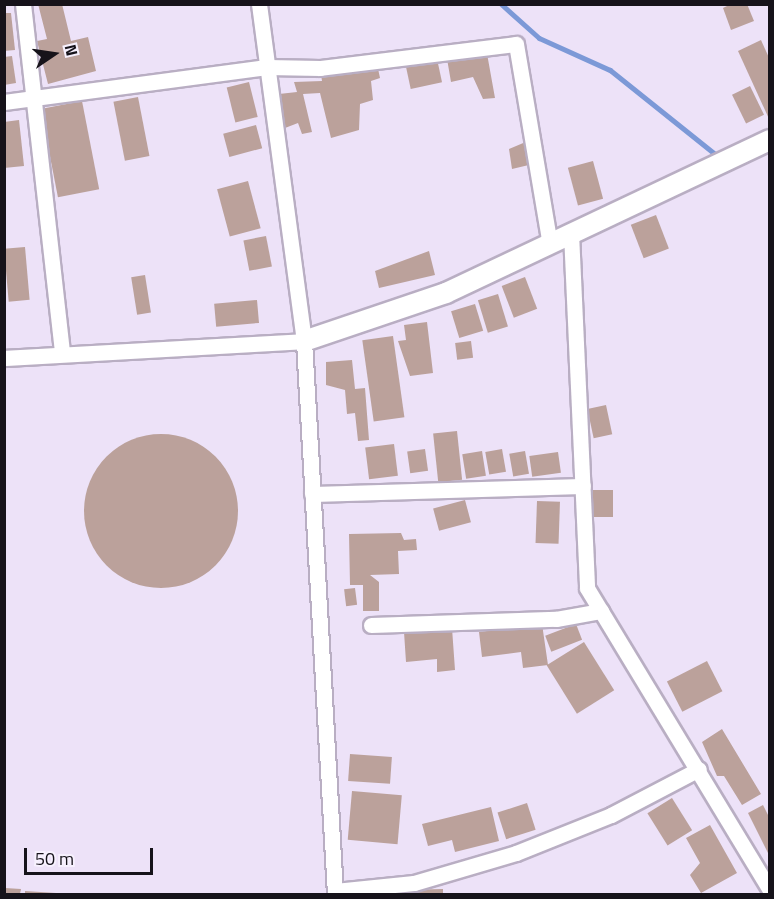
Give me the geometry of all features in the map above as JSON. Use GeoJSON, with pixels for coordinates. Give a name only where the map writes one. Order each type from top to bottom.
{"type":"FeatureCollection","features":[{"type":"Feature","properties":{"kind":"street"},"geometry":{"type":"LineString","coordinates":[[23,4],[30,102],[62,354]]}},
{"type":"Feature","properties":{"kind":"street"},"geometry":{"type":"LineString","coordinates":[[259,4],[304,341],[335,892],[414,883],[516,853],[611,815],[699,769]]}},
{"type":"Feature","properties":{"kind":"street"},"geometry":{"type":"LineString","coordinates":[[4,102],[30,102],[267,67],[320,68],[516,44],[550,244]]}},
{"type":"Feature","properties":{"kind":"street"},"geometry":{"type":"LineString","coordinates":[[4,358],[304,341],[446,292],[770,141]]}},
{"type":"Feature","properties":{"kind":"street"},"geometry":{"type":"LineString","coordinates":[[571,233],[587,588],[699,769],[770,890]]}},
{"type":"Feature","properties":{"kind":"street"},"geometry":{"type":"LineString","coordinates":[[312,494],[583,486]]}},
{"type":"Feature","properties":{"kind":"street"},"geometry":{"type":"LineString","coordinates":[[371,625],[556,620],[601,611]]}},
{"type":"Feature","properties":{"kind":"building"},"geometry":{"type":"Polygon","coordinates":[[[38,4],[62,4],[71,41],[88,37],[96,71],[48,84],[37,41],[47,39],[38,4]]]}},
{"type":"Feature","properties":{"kind":"building"},"geometry":{"type":"Polygon","coordinates":[[[731,4],[747,4],[754,21],[731,30],[723,8],[731,4]]]}},
{"type":"Feature","properties":{"kind":"building"},"geometry":{"type":"Polygon","coordinates":[[[4,13],[11,13],[15,50],[4,51],[4,13]]]}},
{"type":"Feature","properties":{"kind":"building"},"geometry":{"type":"Polygon","coordinates":[[[761,40],[770,60],[770,121],[738,51],[761,40]]]}},
{"type":"Feature","properties":{"kind":"building"},"geometry":{"type":"Polygon","coordinates":[[[486,48],[495,98],[483,99],[473,77],[451,82],[446,53],[486,48]]]}},
{"type":"Feature","properties":{"kind":"building"},"geometry":{"type":"Polygon","coordinates":[[[436,54],[442,82],[411,89],[405,61],[436,54]]]}},
{"type":"Feature","properties":{"kind":"building"},"geometry":{"type":"Polygon","coordinates":[[[12,56],[16,83],[4,85],[4,57],[12,56]]]}},
{"type":"Feature","properties":{"kind":"building"},"geometry":{"type":"Polygon","coordinates":[[[377,64],[380,78],[371,81],[373,100],[360,104],[359,130],[331,138],[320,93],[303,94],[312,132],[302,134],[298,123],[285,128],[279,94],[297,92],[294,82],[322,81],[320,68],[377,64]]]}},
{"type":"Feature","properties":{"kind":"building"},"geometry":{"type":"Polygon","coordinates":[[[249,82],[258,117],[235,122],[227,88],[249,82]]]}},
{"type":"Feature","properties":{"kind":"building"},"geometry":{"type":"Polygon","coordinates":[[[750,86],[764,115],[746,124],[732,95],[750,86]]]}},
{"type":"Feature","properties":{"kind":"building"},"geometry":{"type":"Polygon","coordinates":[[[138,97],[149,156],[125,161],[113,102],[138,97]]]}},
{"type":"Feature","properties":{"kind":"building"},"geometry":{"type":"Polygon","coordinates":[[[82,101],[99,189],[58,197],[41,109],[82,101]]]}},
{"type":"Feature","properties":{"kind":"building"},"geometry":{"type":"Polygon","coordinates":[[[19,120],[24,166],[4,168],[4,122],[19,120]]]}},
{"type":"Feature","properties":{"kind":"building"},"geometry":{"type":"Polygon","coordinates":[[[256,125],[262,148],[229,157],[223,134],[256,125]]]}},
{"type":"Feature","properties":{"kind":"building"},"geometry":{"type":"Polygon","coordinates":[[[528,141],[533,164],[512,169],[509,149],[528,141]]]}},
{"type":"Feature","properties":{"kind":"building"},"geometry":{"type":"Polygon","coordinates":[[[593,161],[603,199],[578,205],[568,168],[593,161]]]}},
{"type":"Feature","properties":{"kind":"building"},"geometry":{"type":"Polygon","coordinates":[[[248,181],[261,228],[230,237],[217,189],[248,181]]]}},
{"type":"Feature","properties":{"kind":"building"},"geometry":{"type":"Polygon","coordinates":[[[656,215],[669,249],[644,258],[631,225],[656,215]]]}},
{"type":"Feature","properties":{"kind":"building"},"geometry":{"type":"Polygon","coordinates":[[[266,236],[272,266],[249,271],[243,240],[266,236]]]}},
{"type":"Feature","properties":{"kind":"building"},"geometry":{"type":"Polygon","coordinates":[[[25,247],[30,300],[9,302],[4,249],[25,247]]]}},
{"type":"Feature","properties":{"kind":"building"},"geometry":{"type":"Polygon","coordinates":[[[429,251],[435,275],[379,288],[375,271],[429,251]]]}},
{"type":"Feature","properties":{"kind":"building"},"geometry":{"type":"Polygon","coordinates":[[[145,275],[151,313],[137,315],[131,277],[145,275]]]}},
{"type":"Feature","properties":{"kind":"building"},"geometry":{"type":"Polygon","coordinates":[[[525,277],[537,309],[514,318],[502,286],[525,277]]]}},
{"type":"Feature","properties":{"kind":"building"},"geometry":{"type":"Polygon","coordinates":[[[498,294],[508,327],[488,333],[478,300],[498,294]]]}},
{"type":"Feature","properties":{"kind":"building"},"geometry":{"type":"Polygon","coordinates":[[[257,300],[259,323],[216,327],[214,304],[257,300]]]}},
{"type":"Feature","properties":{"kind":"building"},"geometry":{"type":"Polygon","coordinates":[[[475,304],[483,331],[459,338],[451,311],[475,304]]]}},
{"type":"Feature","properties":{"kind":"building"},"geometry":{"type":"Polygon","coordinates":[[[427,322],[433,373],[410,376],[398,341],[406,340],[404,325],[427,322]]]}},
{"type":"Feature","properties":{"kind":"building"},"geometry":{"type":"Polygon","coordinates":[[[393,336],[404,417],[374,422],[362,340],[393,336]]]}},
{"type":"Feature","properties":{"kind":"building"},"geometry":{"type":"Polygon","coordinates":[[[471,341],[473,358],[457,360],[455,343],[471,341]]]}},
{"type":"Feature","properties":{"kind":"building"},"geometry":{"type":"Polygon","coordinates":[[[352,360],[355,389],[365,388],[369,440],[358,441],[355,413],[347,414],[345,390],[326,385],[326,362],[352,360]]]}},
{"type":"Feature","properties":{"kind":"building"},"geometry":{"type":"Polygon","coordinates":[[[606,405],[612,434],[594,438],[587,409],[606,405]]]}},
{"type":"Feature","properties":{"kind":"building"},"geometry":{"type":"Polygon","coordinates":[[[457,431],[462,480],[438,482],[433,434],[457,431]]]}},
{"type":"Feature","properties":{"kind":"building"},"geometry":{"type":"Polygon","coordinates":[[[161,434],[176,435],[190,440],[216,456],[232,482],[237,496],[237,526],[232,540],[216,566],[190,582],[176,587],[161,588],[146,587],[132,582],[106,566],[90,540],[85,526],[84,511],[85,496],[90,482],[106,456],[132,440],[146,435],[161,434]]]}},
{"type":"Feature","properties":{"kind":"building"},"geometry":{"type":"Polygon","coordinates":[[[394,444],[398,476],[369,479],[365,448],[394,444]]]}},
{"type":"Feature","properties":{"kind":"building"},"geometry":{"type":"Polygon","coordinates":[[[425,449],[428,471],[410,473],[407,452],[425,449]]]}},
{"type":"Feature","properties":{"kind":"building"},"geometry":{"type":"Polygon","coordinates":[[[502,449],[506,472],[489,475],[485,452],[502,449]]]}},
{"type":"Feature","properties":{"kind":"building"},"geometry":{"type":"Polygon","coordinates":[[[482,451],[486,476],[466,479],[462,454],[482,451]]]}},
{"type":"Feature","properties":{"kind":"building"},"geometry":{"type":"Polygon","coordinates":[[[525,451],[529,474],[513,476],[509,454],[525,451]]]}},
{"type":"Feature","properties":{"kind":"building"},"geometry":{"type":"Polygon","coordinates":[[[558,452],[561,473],[532,477],[529,456],[558,452]]]}},
{"type":"Feature","properties":{"kind":"building"},"geometry":{"type":"Polygon","coordinates":[[[592,490],[613,490],[613,517],[592,517],[592,490]]]}},
{"type":"Feature","properties":{"kind":"building"},"geometry":{"type":"Polygon","coordinates":[[[465,500],[471,522],[439,531],[433,509],[465,500]]]}},
{"type":"Feature","properties":{"kind":"building"},"geometry":{"type":"Polygon","coordinates":[[[537,501],[560,502],[559,544],[536,543],[537,501]]]}},
{"type":"Feature","properties":{"kind":"building"},"geometry":{"type":"Polygon","coordinates":[[[401,533],[404,540],[416,539],[417,550],[398,551],[399,574],[370,575],[379,582],[379,611],[363,611],[363,585],[350,585],[349,534],[401,533]]]}},
{"type":"Feature","properties":{"kind":"building"},"geometry":{"type":"Polygon","coordinates":[[[355,588],[357,605],[346,606],[344,589],[355,588]]]}},
{"type":"Feature","properties":{"kind":"building"},"geometry":{"type":"Polygon","coordinates":[[[542,624],[548,665],[523,668],[521,652],[482,657],[479,632],[542,624]]]}},
{"type":"Feature","properties":{"kind":"building"},"geometry":{"type":"Polygon","coordinates":[[[576,624],[582,640],[551,652],[545,636],[576,624]]]}},
{"type":"Feature","properties":{"kind":"building"},"geometry":{"type":"Polygon","coordinates":[[[452,628],[455,670],[437,672],[437,659],[406,662],[404,632],[452,628]]]}},
{"type":"Feature","properties":{"kind":"building"},"geometry":{"type":"Polygon","coordinates":[[[584,642],[614,690],[577,714],[547,665],[584,642]]]}},
{"type":"Feature","properties":{"kind":"building"},"geometry":{"type":"Polygon","coordinates":[[[707,661],[722,691],[682,712],[667,681],[707,661]]]}},
{"type":"Feature","properties":{"kind":"building"},"geometry":{"type":"Polygon","coordinates":[[[722,729],[761,794],[742,805],[724,776],[717,776],[702,742],[722,729]]]}},
{"type":"Feature","properties":{"kind":"building"},"geometry":{"type":"Polygon","coordinates":[[[350,754],[392,757],[390,784],[348,781],[350,754]]]}},
{"type":"Feature","properties":{"kind":"building"},"geometry":{"type":"Polygon","coordinates":[[[352,791],[402,795],[398,844],[348,840],[352,791]]]}},
{"type":"Feature","properties":{"kind":"building"},"geometry":{"type":"Polygon","coordinates":[[[672,798],[692,830],[668,846],[647,813],[672,798]]]}},
{"type":"Feature","properties":{"kind":"building"},"geometry":{"type":"Polygon","coordinates":[[[527,803],[536,830],[506,839],[498,813],[527,803]]]}},
{"type":"Feature","properties":{"kind":"building"},"geometry":{"type":"Polygon","coordinates":[[[763,805],[770,819],[770,857],[748,813],[763,805]]]}},
{"type":"Feature","properties":{"kind":"building"},"geometry":{"type":"Polygon","coordinates":[[[491,807],[499,841],[455,852],[452,840],[428,846],[422,824],[491,807]]]}},
{"type":"Feature","properties":{"kind":"building"},"geometry":{"type":"Polygon","coordinates":[[[710,825],[737,873],[701,893],[690,875],[700,863],[686,838],[710,825]]]}},
{"type":"Feature","properties":{"kind":"building"},"geometry":{"type":"Polygon","coordinates":[[[5,888],[21,889],[20,894],[5,894],[5,888]]]}},
{"type":"Feature","properties":{"kind":"building"},"geometry":{"type":"Polygon","coordinates":[[[443,889],[443,894],[402,894],[402,890],[443,889]]]}},
{"type":"Feature","properties":{"kind":"building"},"geometry":{"type":"Polygon","coordinates":[[[25,891],[56,893],[56,894],[25,894],[25,891]]]}},
{"type":"Feature","properties":{"kind":"waterway"},"geometry":{"type":"LineString","coordinates":[[501,4],[539,38],[610,70],[715,154]]}}]}
